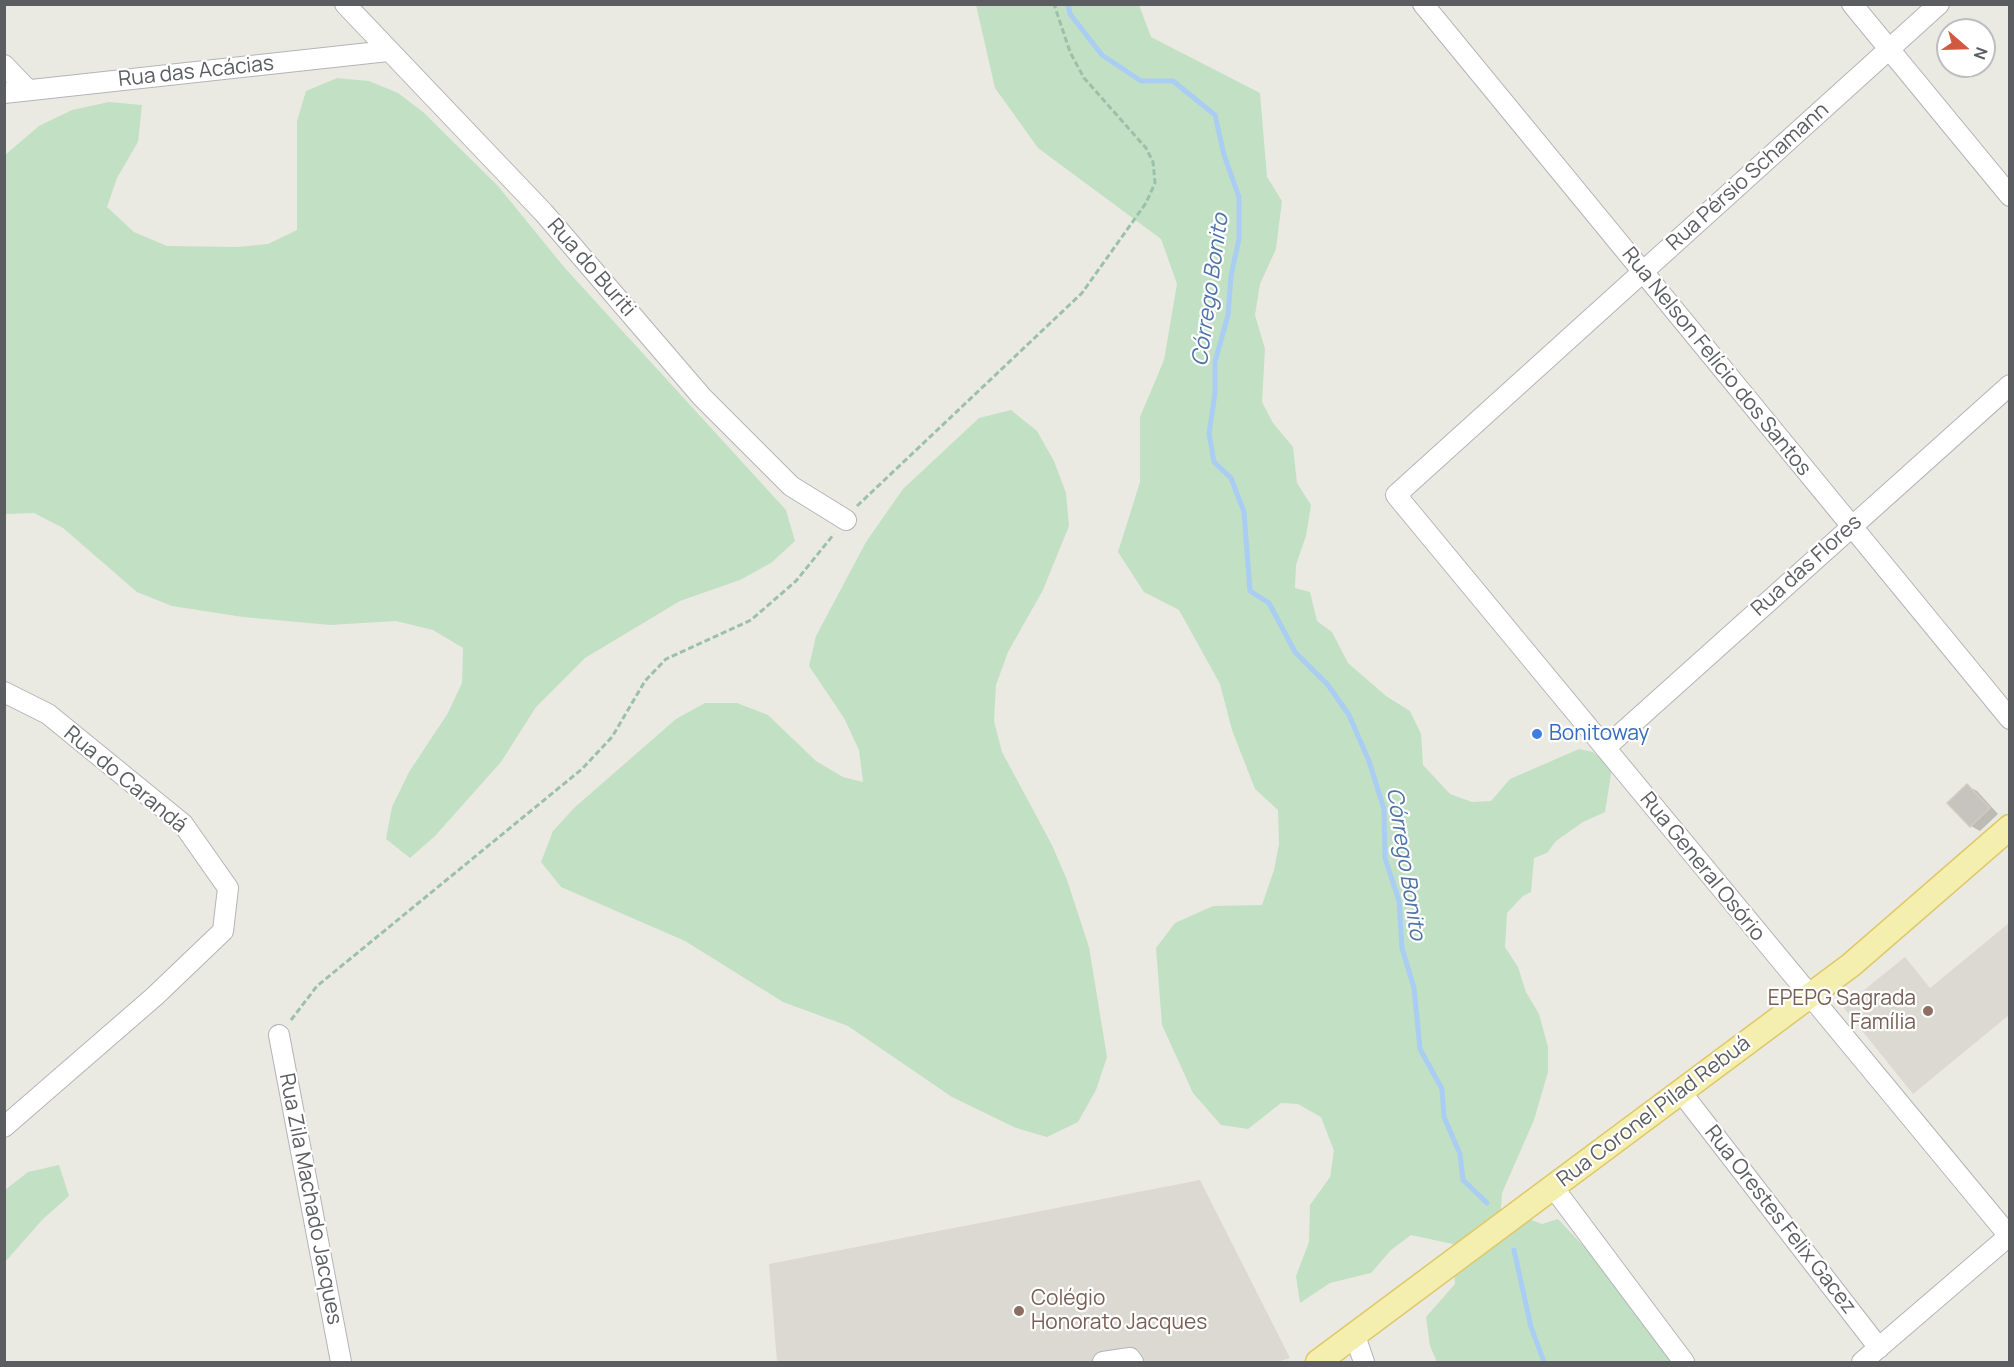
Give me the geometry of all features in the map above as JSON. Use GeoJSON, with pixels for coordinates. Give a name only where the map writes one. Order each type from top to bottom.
{"type":"FeatureCollection","features":[{"type":"Feature","properties":{"kind":"main road","name":"Rua Coronel Pilad Rebuá"},"geometry":{"type":"LineString","coordinates":[[1318,1362],[1851,965],[2010,827]]}},
{"type":"Feature","properties":{"kind":"street","name":"Rua do Buriti"},"geometry":{"type":"LineString","coordinates":[[345,4],[544,213],[702,397],[791,486],[846,520]]}},
{"type":"Feature","properties":{"kind":"street"},"geometry":{"type":"LineString","coordinates":[[1852,4],[2010,196]]}},
{"type":"Feature","properties":{"kind":"street","name":"Rua Pérsio Schamann"},"geometry":{"type":"LineString","coordinates":[[1396,495],[1940,4]]}},
{"type":"Feature","properties":{"kind":"street","name":"Rua Nelson Felício dos Santos"},"geometry":{"type":"LineString","coordinates":[[1431,7],[1643,272],[2010,719]]}},
{"type":"Feature","properties":{"kind":"street","name":"Rua das Acácias"},"geometry":{"type":"LineString","coordinates":[[4,93],[388,51]]}},
{"type":"Feature","properties":{"kind":"street"},"geometry":{"type":"LineString","coordinates":[[4,64],[28,90]]}},
{"type":"Feature","properties":{"kind":"street","name":"Rua das Flores"},"geometry":{"type":"LineString","coordinates":[[1605,748],[2010,384]]}},
{"type":"Feature","properties":{"kind":"street","name":"Rua General Osório"},"geometry":{"type":"LineString","coordinates":[[1396,495],[2009,1236]]}},
{"type":"Feature","properties":{"kind":"street","name":"Rua do Carandá"},"geometry":{"type":"LineString","coordinates":[[4,692],[48,714],[183,824],[228,888],[223,931],[155,996],[9,1114]]}},
{"type":"Feature","properties":{"kind":"street","name":"Rua Zila Machado Jacques"},"geometry":{"type":"LineString","coordinates":[[279,1035],[341,1362]]}},
{"type":"Feature","properties":{"kind":"street","name":"Rua Orestes Felix Gacez"},"geometry":{"type":"LineString","coordinates":[[1681,1092],[1879,1348]]}},
{"type":"Feature","properties":{"kind":"street"},"geometry":{"type":"LineString","coordinates":[[1553,1187],[1684,1362]]}},
{"type":"Feature","properties":{"kind":"street"},"geometry":{"type":"LineString","coordinates":[[1862,1362],[2009,1236]]}},
{"type":"Feature","properties":{"kind":"street"},"geometry":{"type":"LineString","coordinates":[[1355,1336],[1364,1362]]}},
{"type":"Feature","properties":{"kind":"street"},"geometry":{"type":"LineString","coordinates":[[1103,1362],[1130,1358],[1133,1362]]}},
{"type":"Feature","properties":{"kind":"path"},"geometry":{"type":"LineString","coordinates":[[279,1035],[317,986],[582,769],[612,737],[645,681],[666,659],[751,620],[796,580],[846,520],[1082,293],[1146,203],[1155,183],[1153,162],[1146,148],[1084,78],[1070,52],[1054,4]]}},
{"type":"Feature","properties":{"kind":"shaded area","name":"EPEPG Sagrada Família"},"geometry":{"type":"Polygon","coordinates":[[[2009,923],[2009,1015],[1913,1094],[1843,1007],[1905,957],[1930,988],[2009,923]]]}},
{"type":"Feature","properties":{"kind":"shaded area","name":"Colégio Honorato Jacques"},"geometry":{"type":"Polygon","coordinates":[[[1200,1180],[1290,1358],[1276,1362],[777,1362],[769,1264],[1200,1180]]]}},
{"type":"Feature","properties":{"kind":"green space"},"geometry":{"type":"Polygon","coordinates":[[[976,5],[1139,5],[1151,37],[1260,93],[1267,177],[1282,201],[1276,249],[1260,284],[1255,315],[1265,349],[1262,402],[1273,423],[1293,447],[1297,483],[1311,505],[1306,536],[1296,565],[1295,588],[1310,592],[1317,621],[1332,632],[1348,663],[1386,696],[1410,711],[1421,734],[1423,765],[1450,794],[1472,802],[1491,801],[1510,779],[1579,749],[1593,752],[1612,768],[1605,812],[1583,822],[1556,841],[1547,853],[1534,858],[1531,892],[1523,896],[1507,913],[1505,947],[1518,967],[1526,992],[1539,1014],[1548,1047],[1548,1072],[1534,1120],[1502,1193],[1500,1221],[1462,1246],[1411,1235],[1391,1250],[1371,1273],[1330,1283],[1300,1303],[1296,1276],[1309,1242],[1310,1205],[1330,1177],[1334,1151],[1321,1117],[1298,1104],[1281,1103],[1248,1129],[1221,1125],[1193,1093],[1162,1025],[1156,948],[1175,923],[1213,906],[1262,905],[1274,870],[1279,844],[1278,810],[1255,789],[1232,730],[1220,684],[1179,610],[1144,592],[1118,552],[1140,482],[1140,417],[1164,360],[1177,284],[1161,239],[1038,148],[995,88],[976,5]]]}},
{"type":"Feature","properties":{"kind":"green space"},"geometry":{"type":"Polygon","coordinates":[[[337,78],[369,81],[398,93],[423,112],[498,186],[564,267],[786,510],[795,541],[771,563],[740,580],[680,601],[585,658],[536,707],[501,762],[435,836],[410,858],[386,839],[392,807],[409,772],[448,713],[462,683],[463,648],[433,630],[396,621],[330,625],[243,617],[172,606],[137,592],[63,528],[34,513],[5,514],[5,155],[39,126],[72,110],[109,102],[142,105],[138,142],[117,178],[107,207],[134,232],[167,246],[237,247],[268,244],[297,230],[297,121],[306,91],[337,78]]]}},
{"type":"Feature","properties":{"kind":"green space"},"geometry":{"type":"Polygon","coordinates":[[[1011,410],[1037,431],[1054,461],[1066,493],[1069,526],[1043,590],[1008,652],[996,685],[994,721],[1002,752],[1052,845],[1067,880],[1089,947],[1107,1057],[1096,1090],[1078,1122],[1047,1137],[1016,1128],[952,1097],[848,1026],[783,1002],[685,941],[561,887],[541,862],[553,831],[575,807],[676,719],[705,703],[737,703],[768,715],[816,761],[843,777],[863,782],[859,750],[844,718],[809,666],[816,636],[866,542],[903,489],[979,418],[1011,410]]]}},
{"type":"Feature","properties":{"kind":"green space"},"geometry":{"type":"Polygon","coordinates":[[[59,1165],[69,1196],[43,1219],[5,1262],[5,1190],[28,1172],[59,1165]]]}},
{"type":"Feature","properties":{"kind":"green space"},"geometry":{"type":"Polygon","coordinates":[[[1524,1217],[1542,1224],[1558,1219],[1591,1254],[1605,1274],[1622,1286],[1674,1362],[1437,1362],[1430,1346],[1426,1317],[1455,1284],[1454,1266],[1524,1217]]]}},
{"type":"Feature","properties":{"kind":"building"},"geometry":{"type":"Polygon","coordinates":[[[1967,784],[1990,808],[1970,827],[1947,803],[1967,784]]]}},
{"type":"Feature","properties":{"kind":"waterway","name":"Córrego Bonito"},"geometry":{"type":"LineString","coordinates":[[1068,4],[1070,14],[1102,55],[1141,81],[1173,81],[1215,115],[1224,155],[1239,197],[1239,239],[1231,276],[1228,315],[1215,362],[1215,393],[1209,434],[1214,462],[1231,478],[1244,512],[1250,591],[1269,603],[1295,652],[1328,685],[1349,715],[1369,761],[1384,809],[1385,858],[1399,901],[1402,948],[1414,988],[1420,1049],[1442,1089],[1444,1117],[1460,1154],[1463,1180],[1487,1203]]}},
{"type":"Feature","properties":{"kind":"waterway"},"geometry":{"type":"LineString","coordinates":[[1514,1250],[1531,1327],[1544,1362]]}},
{"type":"Feature","properties":{"kind":"place","name":"Bonitoway"},"geometry":{"type":"Point","coordinates":[1537,734]}},
{"type":"Feature","properties":{"kind":"place","name":"EPEPG Sagrada Família"},"geometry":{"type":"Point","coordinates":[1928,1011]}},
{"type":"Feature","properties":{"kind":"place","name":"Colégio Honorato Jacques"},"geometry":{"type":"Point","coordinates":[1019,1311]}}]}
